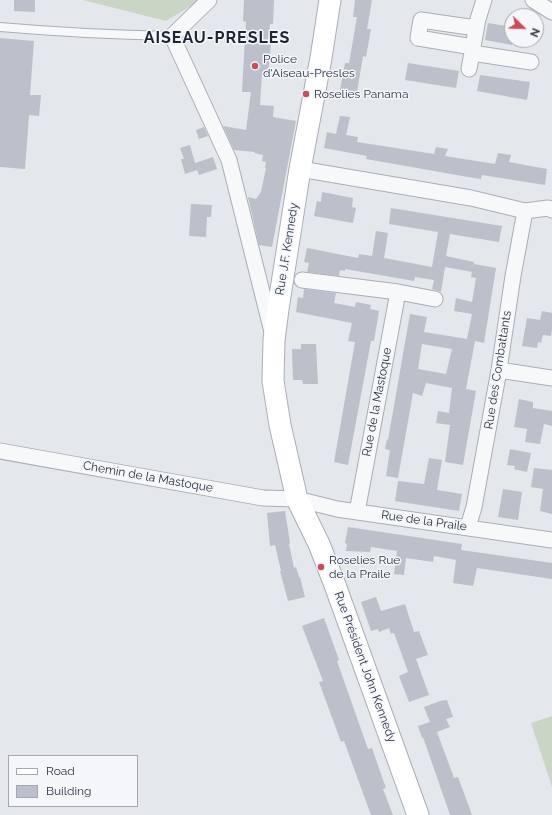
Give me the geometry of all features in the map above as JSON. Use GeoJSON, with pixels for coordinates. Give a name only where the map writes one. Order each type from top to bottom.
{"type":"FeatureCollection","features":[{"type":"Feature","properties":{"kind":"street"},"geometry":{"type":"LineString","coordinates":[[209,0],[172,36],[229,160],[250,249],[274,340]]}},
{"type":"Feature","properties":{"kind":"street","name":"Rue J.F. Kennedy"},"geometry":{"type":"LineString","coordinates":[[297,499],[280,425],[273,380],[274,340],[300,169],[321,58],[330,0]]}},
{"type":"Feature","properties":{"kind":"street"},"geometry":{"type":"LineString","coordinates":[[469,68],[476,28],[484,0]]}},
{"type":"Feature","properties":{"kind":"street"},"geometry":{"type":"LineString","coordinates":[[533,0],[552,12]]}},
{"type":"Feature","properties":{"kind":"street"},"geometry":{"type":"LineString","coordinates":[[476,28],[421,20],[418,38],[531,62]]}},
{"type":"Feature","properties":{"kind":"street"},"geometry":{"type":"LineString","coordinates":[[300,169],[471,198],[525,212],[551,207]]}},
{"type":"Feature","properties":{"kind":"street","name":"Rue des Combattants"},"geometry":{"type":"LineString","coordinates":[[468,527],[474,507],[499,370],[525,212]]}},
{"type":"Feature","properties":{"kind":"street"},"geometry":{"type":"LineString","coordinates":[[302,280],[398,292],[435,299]]}},
{"type":"Feature","properties":{"kind":"street","name":"Rue de la Mastoque"},"geometry":{"type":"LineString","coordinates":[[357,512],[398,292]]}},
{"type":"Feature","properties":{"kind":"street"},"geometry":{"type":"LineString","coordinates":[[499,370],[552,378]]}},
{"type":"Feature","properties":{"kind":"street","name":"Chemin de la Mastoque"},"geometry":{"type":"LineString","coordinates":[[0,451],[264,498],[297,499]]}},
{"type":"Feature","properties":{"kind":"street","name":"Rue de la Praile"},"geometry":{"type":"LineString","coordinates":[[297,499],[337,509],[552,540]]}},
{"type":"Feature","properties":{"kind":"street","name":"Rue Président John Kennedy"},"geometry":{"type":"LineString","coordinates":[[297,499],[319,544],[335,585],[418,815]]}},
{"type":"Feature","properties":{"kind":"lane"},"geometry":{"type":"LineString","coordinates":[[0,27],[136,36],[172,36]]}},
{"type":"Feature","properties":{"kind":"green space"},"geometry":{"type":"Polygon","coordinates":[[[83,0],[201,0],[166,21],[83,0]]]}},
{"type":"Feature","properties":{"kind":"green space"},"geometry":{"type":"Polygon","coordinates":[[[552,716],[552,787],[531,723],[552,716]]]}},
{"type":"Feature","properties":{"kind":"building"},"geometry":{"type":"Polygon","coordinates":[[[14,0],[35,0],[35,12],[14,11],[14,0]]]}},
{"type":"Feature","properties":{"kind":"building"},"geometry":{"type":"Polygon","coordinates":[[[244,0],[274,0],[273,24],[270,24],[268,43],[271,43],[268,75],[262,74],[260,105],[274,106],[273,117],[296,121],[272,247],[259,245],[248,197],[256,199],[261,192],[266,162],[262,161],[263,155],[254,153],[255,152],[234,150],[223,126],[246,130],[251,92],[242,92],[246,22],[243,21],[244,0]]]}},
{"type":"Feature","properties":{"kind":"building"},"geometry":{"type":"Polygon","coordinates":[[[355,0],[372,0],[367,29],[371,29],[366,57],[363,56],[357,92],[340,90],[345,63],[349,63],[357,17],[353,17],[355,0]]]}},
{"type":"Feature","properties":{"kind":"building"},"geometry":{"type":"Polygon","coordinates":[[[488,23],[504,26],[504,44],[485,40],[488,23]]]}},
{"type":"Feature","properties":{"kind":"building"},"geometry":{"type":"Polygon","coordinates":[[[0,38],[34,41],[30,95],[41,95],[39,116],[29,115],[25,169],[0,167],[0,38]]]}},
{"type":"Feature","properties":{"kind":"building"},"geometry":{"type":"Polygon","coordinates":[[[408,63],[459,71],[456,88],[405,80],[408,63]]]}},
{"type":"Feature","properties":{"kind":"building"},"geometry":{"type":"Polygon","coordinates":[[[480,75],[530,82],[527,100],[477,91],[480,75]]]}},
{"type":"Feature","properties":{"kind":"building"},"geometry":{"type":"Polygon","coordinates":[[[340,116],[350,117],[346,135],[358,137],[357,142],[434,154],[436,147],[448,149],[445,156],[495,164],[498,153],[511,155],[509,162],[547,169],[545,185],[482,175],[481,179],[468,177],[366,159],[367,156],[324,148],[327,132],[336,134],[340,116]]]}},
{"type":"Feature","properties":{"kind":"building"},"geometry":{"type":"Polygon","coordinates":[[[204,127],[208,136],[199,139],[196,130],[204,127]]]}},
{"type":"Feature","properties":{"kind":"building"},"geometry":{"type":"Polygon","coordinates":[[[190,145],[195,163],[213,157],[217,169],[199,175],[197,170],[185,174],[181,159],[184,159],[180,148],[190,145]]]}},
{"type":"Feature","properties":{"kind":"building"},"geometry":{"type":"Polygon","coordinates":[[[322,192],[353,198],[352,207],[356,208],[353,223],[314,216],[317,201],[321,202],[322,192]]]}},
{"type":"Feature","properties":{"kind":"building"},"geometry":{"type":"Polygon","coordinates":[[[191,204],[212,205],[211,217],[207,217],[206,237],[189,236],[191,204]]]}},
{"type":"Feature","properties":{"kind":"building"},"geometry":{"type":"Polygon","coordinates":[[[391,208],[502,226],[499,242],[450,234],[446,256],[474,262],[473,268],[474,264],[496,268],[484,343],[475,341],[466,389],[476,391],[463,465],[445,462],[450,425],[436,423],[438,411],[449,413],[452,388],[426,383],[422,396],[413,393],[398,478],[386,476],[390,450],[385,449],[387,439],[388,440],[410,314],[427,317],[424,332],[467,339],[472,314],[454,311],[456,298],[472,302],[476,278],[471,277],[472,272],[445,267],[441,292],[432,289],[434,280],[415,277],[414,281],[345,269],[345,271],[340,270],[339,276],[307,272],[309,263],[304,262],[307,248],[358,258],[359,254],[372,256],[376,231],[388,233],[384,258],[432,267],[438,232],[389,224],[391,208]],[[422,344],[418,369],[446,374],[452,349],[422,344]]]}},
{"type":"Feature","properties":{"kind":"building"},"geometry":{"type":"Polygon","coordinates":[[[304,289],[336,293],[334,303],[355,307],[356,302],[371,305],[370,309],[379,311],[374,341],[371,341],[348,465],[334,462],[355,342],[348,341],[352,323],[296,312],[298,297],[303,298],[304,289]]]}},
{"type":"Feature","properties":{"kind":"building"},"geometry":{"type":"Polygon","coordinates":[[[542,311],[552,313],[551,336],[543,335],[541,343],[538,342],[537,348],[522,346],[527,318],[540,320],[542,311]]]}},
{"type":"Feature","properties":{"kind":"building"},"geometry":{"type":"Polygon","coordinates":[[[301,344],[316,344],[318,384],[303,384],[302,380],[293,380],[292,349],[301,349],[301,344]]]}},
{"type":"Feature","properties":{"kind":"building"},"geometry":{"type":"Polygon","coordinates":[[[519,399],[533,402],[533,408],[552,411],[552,426],[544,424],[540,444],[525,442],[527,429],[514,427],[519,399]]]}},
{"type":"Feature","properties":{"kind":"building"},"geometry":{"type":"Polygon","coordinates":[[[510,449],[531,453],[527,472],[514,469],[515,466],[507,465],[510,449]]]}},
{"type":"Feature","properties":{"kind":"building"},"geometry":{"type":"Polygon","coordinates":[[[429,458],[442,460],[437,490],[462,494],[459,511],[395,501],[398,481],[424,484],[429,458]]]}},
{"type":"Feature","properties":{"kind":"building"},"geometry":{"type":"Polygon","coordinates":[[[534,468],[552,470],[552,514],[540,511],[543,489],[531,487],[534,468]]]}},
{"type":"Feature","properties":{"kind":"building"},"geometry":{"type":"Polygon","coordinates":[[[503,489],[522,492],[518,520],[498,517],[503,489]]]}},
{"type":"Feature","properties":{"kind":"building"},"geometry":{"type":"Polygon","coordinates":[[[285,511],[294,568],[296,567],[300,577],[305,597],[288,601],[275,545],[270,546],[267,513],[285,511]]]}},
{"type":"Feature","properties":{"kind":"building"},"geometry":{"type":"Polygon","coordinates":[[[348,527],[462,544],[461,550],[552,563],[552,579],[477,568],[473,586],[453,583],[456,560],[434,556],[433,562],[406,558],[404,575],[394,574],[397,551],[371,547],[370,552],[346,551],[347,544],[345,543],[348,527]]]}},
{"type":"Feature","properties":{"kind":"building"},"geometry":{"type":"Polygon","coordinates":[[[376,597],[381,611],[405,604],[414,632],[419,631],[428,655],[416,659],[429,695],[409,702],[399,676],[408,672],[394,633],[391,634],[389,628],[379,632],[378,629],[371,631],[361,602],[376,597]]]}},
{"type":"Feature","properties":{"kind":"building"},"geometry":{"type":"Polygon","coordinates":[[[324,618],[339,660],[337,661],[368,749],[372,748],[386,788],[383,789],[393,815],[371,815],[344,741],[341,742],[319,682],[323,681],[302,626],[324,618]]]}},
{"type":"Feature","properties":{"kind":"building"},"geometry":{"type":"Polygon","coordinates":[[[447,700],[453,717],[446,719],[450,727],[437,732],[454,778],[458,777],[472,815],[450,815],[418,726],[430,722],[424,707],[447,700]]]}},
{"type":"Feature","properties":{"kind":"place","name":"Police d'Aiseau-Presles"},"geometry":{"type":"Point","coordinates":[255,66]}},
{"type":"Feature","properties":{"kind":"place","name":"Roselies Panama"},"geometry":{"type":"Point","coordinates":[306,94]}},
{"type":"Feature","properties":{"kind":"place","name":"Roselies Rue de la Praile"},"geometry":{"type":"Point","coordinates":[321,567]}},
{"type":"Feature","properties":{"kind":"district","name":"AISEAU-PRESLES"},"geometry":{"type":"Point","coordinates":[217,38]}}]}
